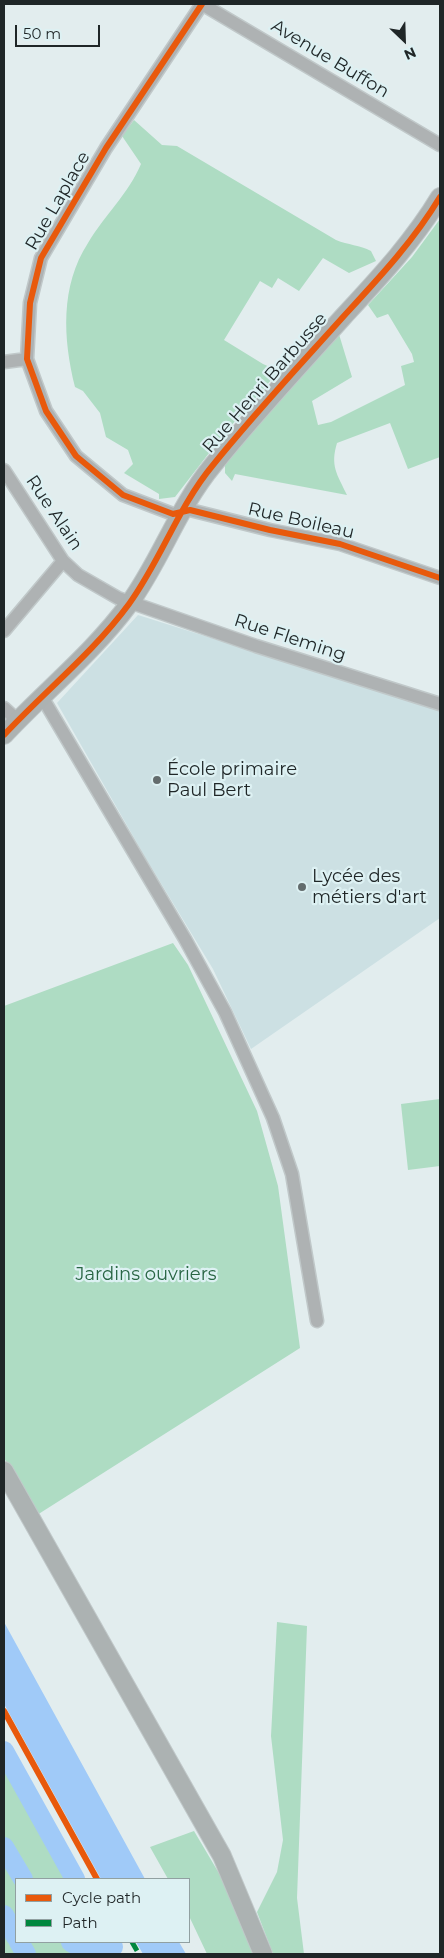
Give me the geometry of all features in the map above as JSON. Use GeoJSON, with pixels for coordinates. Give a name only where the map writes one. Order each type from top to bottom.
{"type":"FeatureCollection","features":[{"type":"Feature","properties":{"kind":"street","name":"Avenue Buffon"},"geometry":{"type":"LineString","coordinates":[[202,4],[440,145]]}},
{"type":"Feature","properties":{"kind":"street","name":"Rue Laplace"},"geometry":{"type":"LineString","coordinates":[[182,511],[174,514],[123,495],[76,456],[46,411],[27,359],[30,303],[41,258],[106,148],[202,4]]}},
{"type":"Feature","properties":{"kind":"street","name":"Rue Henri Barbusse"},"geometry":{"type":"LineString","coordinates":[[17,720],[108,630],[130,602],[182,511],[211,467],[393,262],[424,223],[440,197]]}},
{"type":"Feature","properties":{"kind":"street"},"geometry":{"type":"LineString","coordinates":[[4,362],[27,359]]}},
{"type":"Feature","properties":{"kind":"street","name":"Rue Alain"},"geometry":{"type":"LineString","coordinates":[[4,470],[63,561],[78,575],[118,598],[130,602]]}},
{"type":"Feature","properties":{"kind":"street","name":"Rue Boileau"},"geometry":{"type":"LineString","coordinates":[[182,511],[190,510],[270,530],[340,544],[440,578]]}},
{"type":"Feature","properties":{"kind":"street"},"geometry":{"type":"LineString","coordinates":[[4,631],[63,561]]}},
{"type":"Feature","properties":{"kind":"street","name":"Rue Fleming"},"geometry":{"type":"LineString","coordinates":[[130,602],[256,646],[440,704]]}},
{"type":"Feature","properties":{"kind":"street"},"geometry":{"type":"LineString","coordinates":[[39,700],[45,702],[185,939],[225,1012],[274,1118],[292,1174],[317,1321]]}},
{"type":"Feature","properties":{"kind":"street"},"geometry":{"type":"LineString","coordinates":[[4,708],[17,720],[4,735]]}},
{"type":"Feature","properties":{"kind":"street"},"geometry":{"type":"LineString","coordinates":[[4,1471],[222,1856],[263,1954]]}},
{"type":"Feature","properties":{"kind":"shaded area","name":"Lycée des métiers d'art"},"geometry":{"type":"Polygon","coordinates":[[[138,615],[440,710],[440,918],[251,1049],[213,969],[145,857],[57,703],[138,615]]]}},
{"type":"Feature","properties":{"kind":"green space"},"geometry":{"type":"Polygon","coordinates":[[[134,120],[162,145],[177,146],[336,240],[371,251],[376,261],[349,273],[323,258],[299,291],[278,278],[272,288],[260,281],[224,340],[263,364],[279,371],[223,435],[175,497],[159,499],[159,494],[124,473],[133,464],[128,450],[106,437],[100,413],[83,391],[75,387],[66,332],[68,295],[72,277],[79,260],[94,233],[130,185],[141,164],[122,136],[134,120]]]}},
{"type":"Feature","properties":{"kind":"green space"},"geometry":{"type":"Polygon","coordinates":[[[440,219],[440,457],[408,469],[390,423],[337,443],[334,464],[347,495],[235,474],[232,481],[225,473],[225,460],[338,331],[352,377],[312,401],[318,425],[331,422],[405,385],[401,366],[414,362],[412,354],[388,314],[377,318],[368,305],[412,257],[440,219]]]}},
{"type":"Feature","properties":{"kind":"green space","name":"Jardins ouvriers"},"geometry":{"type":"Polygon","coordinates":[[[173,943],[188,965],[257,1111],[278,1186],[300,1348],[37,1515],[4,1458],[4,1006],[173,943]]]}},
{"type":"Feature","properties":{"kind":"green space"},"geometry":{"type":"Polygon","coordinates":[[[440,1099],[440,1166],[408,1170],[401,1104],[440,1099]]]}},
{"type":"Feature","properties":{"kind":"green space"},"geometry":{"type":"Polygon","coordinates":[[[277,1622],[307,1626],[297,1898],[304,1954],[273,1954],[257,1912],[277,1872],[283,1840],[271,1736],[277,1622]]]}},
{"type":"Feature","properties":{"kind":"green space"},"geometry":{"type":"Polygon","coordinates":[[[4,1761],[70,1878],[15,1878],[15,1943],[107,1943],[113,1954],[4,1954],[4,1761]]]}},
{"type":"Feature","properties":{"kind":"green space"},"geometry":{"type":"Polygon","coordinates":[[[194,1831],[236,1902],[253,1954],[207,1954],[190,1918],[190,1878],[167,1878],[150,1847],[194,1831]]]}},
{"type":"Feature","properties":{"kind":"water"},"geometry":{"type":"Polygon","coordinates":[[[4,1622],[144,1878],[100,1878],[4,1704],[4,1622]]]}},
{"type":"Feature","properties":{"kind":"water"},"geometry":{"type":"Polygon","coordinates":[[[137,1943],[180,1943],[186,1954],[143,1954],[137,1943]]]}},
{"type":"Feature","properties":{"kind":"waterway"},"geometry":{"type":"LineString","coordinates":[[4,1751],[74,1878]]}},
{"type":"Feature","properties":{"kind":"waterway"},"geometry":{"type":"LineString","coordinates":[[4,1847],[22,1878]]}},
{"type":"Feature","properties":{"kind":"waterway"},"geometry":{"type":"LineString","coordinates":[[4,1915],[15,1935]]}},
{"type":"Feature","properties":{"kind":"waterway"},"geometry":{"type":"LineString","coordinates":[[20,1943],[26,1954]]}},
{"type":"Feature","properties":{"kind":"waterway"},"geometry":{"type":"LineString","coordinates":[[73,1943],[78,1946],[113,1947],[111,1943]]}},
{"type":"Feature","properties":{"kind":"waterway"},"geometry":{"type":"LineString","coordinates":[[113,1947],[117,1954]]}},
{"type":"Feature","properties":{"kind":"marked path"},"geometry":{"type":"LineString","coordinates":[[133,1943],[139,1954]]}},
{"type":"Feature","properties":{"kind":"cycle path"},"geometry":{"type":"LineString","coordinates":[[202,4],[106,148],[41,258],[30,303],[27,359],[46,411],[76,456],[123,495],[173,514],[190,510],[270,530],[340,544],[440,578]]}},
{"type":"Feature","properties":{"kind":"cycle path"},"geometry":{"type":"LineString","coordinates":[[4,735],[115,622],[151,570],[179,516],[213,465],[394,260],[430,214],[440,197]]}},
{"type":"Feature","properties":{"kind":"cycle path"},"geometry":{"type":"LineString","coordinates":[[4,1711],[96,1878]]}},
{"type":"Feature","properties":{"kind":"place","name":"École primaire Paul Bert"},"geometry":{"type":"Point","coordinates":[157,780]}},
{"type":"Feature","properties":{"kind":"place","name":"Lycée des métiers d'art"},"geometry":{"type":"Point","coordinates":[302,887]}}]}
